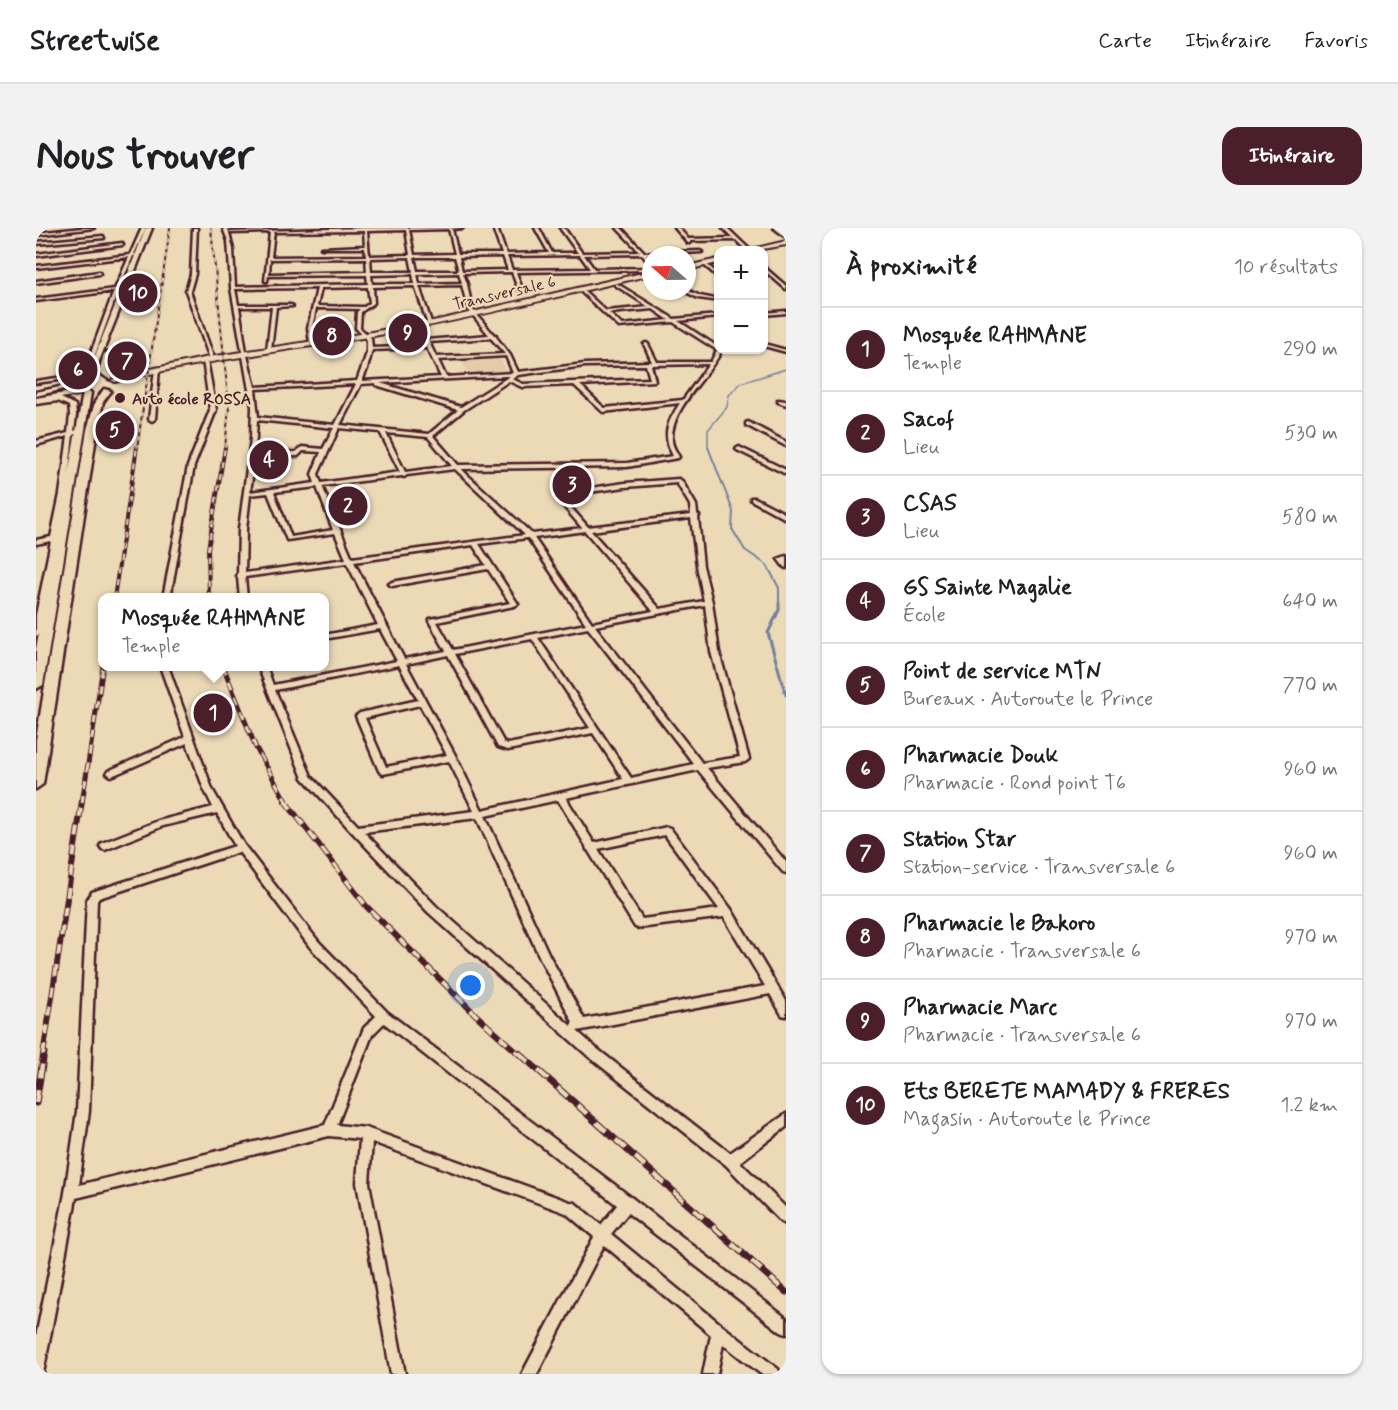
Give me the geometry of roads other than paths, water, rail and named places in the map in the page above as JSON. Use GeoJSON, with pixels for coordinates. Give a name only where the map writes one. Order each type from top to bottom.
{"type":"FeatureCollection","features":[{"type":"Feature","properties":{"kind":"main road"},"geometry":{"type":"LineString","coordinates":[[36,685],[39,631],[77,432],[81,390],[86,377],[95,367],[120,290],[149,228]]}},
{"type":"Feature","properties":{"kind":"main road"},"geometry":{"type":"LineString","coordinates":[[112,383],[103,372],[107,356],[156,228]]}},
{"type":"Feature","properties":{"kind":"main road"},"geometry":{"type":"LineString","coordinates":[[768,247],[786,244]]}},
{"type":"Feature","properties":{"kind":"main road"},"geometry":{"type":"LineString","coordinates":[[768,250],[786,244]]}},
{"type":"Feature","properties":{"kind":"main road"},"geometry":{"type":"LineString","coordinates":[[696,264],[714,260]]}},
{"type":"Feature","properties":{"kind":"main road"},"geometry":{"type":"LineString","coordinates":[[696,265],[714,261]]}},
{"type":"Feature","properties":{"kind":"main road","name":"Transversale 6"},"geometry":{"type":"LineString","coordinates":[[112,383],[157,370],[367,336],[474,314],[642,273]]}},
{"type":"Feature","properties":{"kind":"main road","name":"Transversale 6"},"geometry":{"type":"LineString","coordinates":[[581,290],[616,284],[642,274]]}},
{"type":"Feature","properties":{"kind":"main road","name":"Transversale 6"},"geometry":{"type":"LineString","coordinates":[[245,355],[367,336],[474,314]]}},
{"type":"Feature","properties":{"kind":"main road"},"geometry":{"type":"LineString","coordinates":[[86,377],[112,383]]}},
{"type":"Feature","properties":{"kind":"main road"},"geometry":{"type":"LineString","coordinates":[[36,398],[112,383]]}},
{"type":"Feature","properties":{"kind":"main road"},"geometry":{"type":"LineString","coordinates":[[36,784],[92,430],[99,402],[112,383]]}},
{"type":"Feature","properties":{"kind":"main road"},"geometry":{"type":"LineString","coordinates":[[36,398],[63,389],[81,390]]}},
{"type":"Feature","properties":{"kind":"street"},"geometry":{"type":"LineString","coordinates":[[36,234],[92,228]]}},
{"type":"Feature","properties":{"kind":"street"},"geometry":{"type":"LineString","coordinates":[[36,267],[135,255],[144,228]]}},
{"type":"Feature","properties":{"kind":"street"},"geometry":{"type":"LineString","coordinates":[[167,593],[191,466],[213,410],[208,361],[188,291],[193,274],[195,228]]}},
{"type":"Feature","properties":{"kind":"street"},"geometry":{"type":"LineString","coordinates":[[407,228],[417,285],[429,322]]}},
{"type":"Feature","properties":{"kind":"street"},"geometry":{"type":"LineString","coordinates":[[450,228],[474,314],[508,355],[513,376],[522,386],[653,380],[648,363]]}},
{"type":"Feature","properties":{"kind":"street"},"geometry":{"type":"LineString","coordinates":[[243,593],[240,576],[255,418],[255,388],[245,355],[236,306],[230,267],[233,254],[228,230],[272,232],[461,228]]}},
{"type":"Feature","properties":{"kind":"street"},"geometry":{"type":"LineString","coordinates":[[495,228],[504,255],[520,289]]}},
{"type":"Feature","properties":{"kind":"street"},"geometry":{"type":"LineString","coordinates":[[537,228],[551,254]]}},
{"type":"Feature","properties":{"kind":"street"},"geometry":{"type":"LineString","coordinates":[[562,228],[592,269]]}},
{"type":"Feature","properties":{"kind":"street"},"geometry":{"type":"LineString","coordinates":[[619,228],[642,251]]}},
{"type":"Feature","properties":{"kind":"street"},"geometry":{"type":"LineString","coordinates":[[677,228],[693,246]]}},
{"type":"Feature","properties":{"kind":"street"},"geometry":{"type":"LineString","coordinates":[[725,228],[745,246]]}},
{"type":"Feature","properties":{"kind":"street"},"geometry":{"type":"LineString","coordinates":[[776,228],[786,237]]}},
{"type":"Feature","properties":{"kind":"street"},"geometry":{"type":"LineString","coordinates":[[365,229],[372,303],[359,312],[358,328],[367,336],[371,350],[359,382],[315,474],[349,560],[400,663],[452,758],[580,1023]]}},
{"type":"Feature","properties":{"kind":"street"},"geometry":{"type":"LineString","coordinates":[[265,288],[272,232]]}},
{"type":"Feature","properties":{"kind":"street"},"geometry":{"type":"LineString","coordinates":[[36,243],[103,237]]}},
{"type":"Feature","properties":{"kind":"street"},"geometry":{"type":"LineString","coordinates":[[81,238],[98,260]]}},
{"type":"Feature","properties":{"kind":"street"},"geometry":{"type":"LineString","coordinates":[[686,240],[736,239]]}},
{"type":"Feature","properties":{"kind":"street"},"geometry":{"type":"LineString","coordinates":[[36,255],[122,244]]}},
{"type":"Feature","properties":{"kind":"street"},"geometry":{"type":"LineString","coordinates":[[323,248],[366,247]]}},
{"type":"Feature","properties":{"kind":"street"},"geometry":{"type":"LineString","coordinates":[[269,258],[642,253]]}},
{"type":"Feature","properties":{"kind":"street"},"geometry":{"type":"LineString","coordinates":[[705,264],[714,272]]}},
{"type":"Feature","properties":{"kind":"street"},"geometry":{"type":"LineString","coordinates":[[342,266],[342,274]]}},
{"type":"Feature","properties":{"kind":"street"},"geometry":{"type":"LineString","coordinates":[[267,274],[592,269],[642,271]]}},
{"type":"Feature","properties":{"kind":"street"},"geometry":{"type":"LineString","coordinates":[[768,272],[786,288]]}},
{"type":"Feature","properties":{"kind":"street"},"geometry":{"type":"LineString","coordinates":[[36,282],[99,273]]}},
{"type":"Feature","properties":{"kind":"street"},"geometry":{"type":"LineString","coordinates":[[233,288],[465,284]]}},
{"type":"Feature","properties":{"kind":"street"},"geometry":{"type":"LineString","coordinates":[[246,494],[456,467],[627,465],[676,457],[669,440],[670,430],[683,400],[720,350],[669,320],[616,284]]}},
{"type":"Feature","properties":{"kind":"street"},"geometry":{"type":"LineString","coordinates":[[312,343],[309,328],[319,287]]}},
{"type":"Feature","properties":{"kind":"street"},"geometry":{"type":"LineString","coordinates":[[36,300],[120,290]]}},
{"type":"Feature","properties":{"kind":"street"},"geometry":{"type":"LineString","coordinates":[[581,290],[621,326],[714,317]]}},
{"type":"Feature","properties":{"kind":"street"},"geometry":{"type":"LineString","coordinates":[[696,296],[713,299]]}},
{"type":"Feature","properties":{"kind":"street"},"geometry":{"type":"LineString","coordinates":[[268,350],[272,297]]}},
{"type":"Feature","properties":{"kind":"street"},"geometry":{"type":"LineString","coordinates":[[236,306],[291,306]]}},
{"type":"Feature","properties":{"kind":"street"},"geometry":{"type":"LineString","coordinates":[[314,307],[365,308]]}},
{"type":"Feature","properties":{"kind":"street"},"geometry":{"type":"LineString","coordinates":[[604,312],[652,308]]}},
{"type":"Feature","properties":{"kind":"street"},"geometry":{"type":"LineString","coordinates":[[768,313],[786,312]]}},
{"type":"Feature","properties":{"kind":"street"},"geometry":{"type":"LineString","coordinates":[[444,378],[426,341],[494,336]]}},
{"type":"Feature","properties":{"kind":"street"},"geometry":{"type":"LineString","coordinates":[[646,344],[655,363]]}},
{"type":"Feature","properties":{"kind":"street"},"geometry":{"type":"LineString","coordinates":[[768,346],[786,351]]}},
{"type":"Feature","properties":{"kind":"street"},"geometry":{"type":"LineString","coordinates":[[371,350],[429,347]]}},
{"type":"Feature","properties":{"kind":"street"},"geometry":{"type":"LineString","coordinates":[[434,359],[508,355]]}},
{"type":"Feature","properties":{"kind":"street"},"geometry":{"type":"LineString","coordinates":[[255,388],[513,376],[585,365],[711,363]]}},
{"type":"Feature","properties":{"kind":"street"},"geometry":{"type":"LineString","coordinates":[[152,419],[157,370]]}},
{"type":"Feature","properties":{"kind":"street"},"geometry":{"type":"LineString","coordinates":[[430,436],[462,409],[513,376]]}},
{"type":"Feature","properties":{"kind":"street"},"geometry":{"type":"LineString","coordinates":[[36,382],[86,377]]}},
{"type":"Feature","properties":{"kind":"street"},"geometry":{"type":"LineString","coordinates":[[63,389],[86,377]]}},
{"type":"Feature","properties":{"kind":"street"},"geometry":{"type":"LineString","coordinates":[[373,382],[462,409]]}},
{"type":"Feature","properties":{"kind":"street"},"geometry":{"type":"LineString","coordinates":[[576,384],[603,410],[683,400]]}},
{"type":"Feature","properties":{"kind":"street"},"geometry":{"type":"LineString","coordinates":[[36,398],[59,399],[72,405],[77,432],[36,443]]}},
{"type":"Feature","properties":{"kind":"street"},"geometry":{"type":"LineString","coordinates":[[255,418],[430,436],[456,467],[530,536],[590,626],[700,766],[786,869]]}},
{"type":"Feature","properties":{"kind":"street"},"geometry":{"type":"LineString","coordinates":[[748,424],[786,444]]}},
{"type":"Feature","properties":{"kind":"street"},"geometry":{"type":"LineString","coordinates":[[382,431],[404,475]]}},
{"type":"Feature","properties":{"kind":"street"},"geometry":{"type":"LineString","coordinates":[[251,455],[298,454],[302,449],[325,451]]}},
{"type":"Feature","properties":{"kind":"street"},"geometry":{"type":"LineString","coordinates":[[739,449],[786,471]]}},
{"type":"Feature","properties":{"kind":"street"},"geometry":{"type":"LineString","coordinates":[[356,830],[478,814],[742,759],[745,756],[715,652],[700,566],[696,516],[693,505],[679,481],[625,485],[557,495],[658,612]]}},
{"type":"Feature","properties":{"kind":"street"},"geometry":{"type":"LineString","coordinates":[[270,491],[289,539],[337,531]]}},
{"type":"Feature","properties":{"kind":"street"},"geometry":{"type":"LineString","coordinates":[[753,499],[786,517]]}},
{"type":"Feature","properties":{"kind":"street"},"geometry":{"type":"LineString","coordinates":[[240,576],[475,543],[696,516]]}},
{"type":"Feature","properties":{"kind":"street"},"geometry":{"type":"LineString","coordinates":[[36,542],[58,538]]}},
{"type":"Feature","properties":{"kind":"street"},"geometry":{"type":"LineString","coordinates":[[475,543],[514,604],[434,619],[450,653],[504,747],[595,730]]}},
{"type":"Feature","properties":{"kind":"street"},"geometry":{"type":"LineString","coordinates":[[786,558],[781,559],[786,566]]}},
{"type":"Feature","properties":{"kind":"street"},"geometry":{"type":"LineString","coordinates":[[392,584],[489,567]]}},
{"type":"Feature","properties":{"kind":"street"},"geometry":{"type":"LineString","coordinates":[[270,688],[535,638],[708,602]]}},
{"type":"Feature","properties":{"kind":"street"},"geometry":{"type":"LineString","coordinates":[[329,636],[383,626]]}},
{"type":"Feature","properties":{"kind":"street"},"geometry":{"type":"LineString","coordinates":[[535,638],[629,781]]}},
{"type":"Feature","properties":{"kind":"street"},"geometry":{"type":"LineString","coordinates":[[166,671],[208,789],[241,848],[314,944],[383,1016],[786,1327]]}},
{"type":"Feature","properties":{"kind":"street"},"geometry":{"type":"LineString","coordinates":[[264,671],[307,778],[356,830],[432,909],[569,1031],[730,1161],[786,1217]]}},
{"type":"Feature","properties":{"kind":"street"},"geometry":{"type":"LineString","coordinates":[[422,702],[360,716],[383,771],[452,758]]}},
{"type":"Feature","properties":{"kind":"street"},"geometry":{"type":"LineString","coordinates":[[111,773],[190,738]]}},
{"type":"Feature","properties":{"kind":"street"},"geometry":{"type":"LineString","coordinates":[[560,796],[639,924],[727,912]]}},
{"type":"Feature","properties":{"kind":"street"},"geometry":{"type":"LineString","coordinates":[[105,846],[161,823],[219,809]]}},
{"type":"Feature","properties":{"kind":"street"},"geometry":{"type":"LineString","coordinates":[[590,847],[665,830],[727,912],[786,1011]]}},
{"type":"Feature","properties":{"kind":"street"},"geometry":{"type":"LineString","coordinates":[[36,1374],[71,1193],[83,1111],[92,900],[96,895],[241,848]]}},
{"type":"Feature","properties":{"kind":"street"},"geometry":{"type":"LineString","coordinates":[[569,1031],[580,1023],[773,989]]}},
{"type":"Feature","properties":{"kind":"street"},"geometry":{"type":"LineString","coordinates":[[329,1130],[368,1032],[383,1016]]}},
{"type":"Feature","properties":{"kind":"street"},"geometry":{"type":"LineString","coordinates":[[730,1161],[786,1120]]}},
{"type":"Feature","properties":{"kind":"street"},"geometry":{"type":"LineString","coordinates":[[71,1193],[329,1130],[366,1134],[570,1208],[773,1374]]}},
{"type":"Feature","properties":{"kind":"street"},"geometry":{"type":"LineString","coordinates":[[366,1134],[363,1183],[398,1374]]}},
{"type":"Feature","properties":{"kind":"street"},"geometry":{"type":"LineString","coordinates":[[529,1374],[603,1233],[627,1203]]}},
{"type":"Feature","properties":{"kind":"street"},"geometry":{"type":"LineString","coordinates":[[710,1374],[719,1332]]}},
{"type":"Feature","properties":{"kind":"waterway"},"geometry":{"type":"LineString","coordinates":[[708,447],[708,430],[727,407],[729,395],[741,383],[786,369]]}},
{"type":"Feature","properties":{"kind":"waterway"},"geometry":{"type":"LineString","coordinates":[[708,447],[733,511],[732,529],[745,550],[767,565],[779,588],[779,610],[768,633],[786,695]]}},
{"type":"Feature","properties":{"kind":"railway"},"geometry":{"type":"LineString","coordinates":[[137,448],[170,228]]}},
{"type":"Feature","properties":{"kind":"railway"},"geometry":{"type":"LineString","coordinates":[[211,228],[229,407],[225,448]]}},
{"type":"Feature","properties":{"kind":"railway"},"geometry":{"type":"LineString","coordinates":[[115,593],[137,447]]}},
{"type":"Feature","properties":{"kind":"railway"},"geometry":{"type":"LineString","coordinates":[[209,593],[208,549],[225,447]]}},
{"type":"Feature","properties":{"kind":"railway"},"geometry":{"type":"LineString","coordinates":[[82,803],[102,671]]}},
{"type":"Feature","properties":{"kind":"railway"},"geometry":{"type":"LineString","coordinates":[[225,671],[256,748],[287,803]]}},
{"type":"Feature","properties":{"kind":"railway"},"geometry":{"type":"LineString","coordinates":[[43,1055],[82,801]]}},
{"type":"Feature","properties":{"kind":"railway"},"geometry":{"type":"LineString","coordinates":[[285,801],[367,907],[476,1015],[520,1055]]}},
{"type":"Feature","properties":{"kind":"railway"},"geometry":{"type":"LineString","coordinates":[[36,1103],[44,1053]]}},
{"type":"Feature","properties":{"kind":"railway"},"geometry":{"type":"LineString","coordinates":[[519,1053],[786,1292]]}},
{"type":"Feature","properties":{"kind":"place","name":"Ets BERETE MAMADY & FRERES"},"geometry":{"type":"Point","coordinates":[138,293]}},
{"type":"Feature","properties":{"kind":"place","name":"Pharmacie Marc"},"geometry":{"type":"Point","coordinates":[408,333]}},
{"type":"Feature","properties":{"kind":"place","name":"Pharmacie le Bakoro"},"geometry":{"type":"Point","coordinates":[332,336]}},
{"type":"Feature","properties":{"kind":"place","name":"Station Star"},"geometry":{"type":"Point","coordinates":[127,361]}},
{"type":"Feature","properties":{"kind":"place","name":"Pharmacie Douk"},"geometry":{"type":"Point","coordinates":[78,370]}},
{"type":"Feature","properties":{"kind":"place","name":"Auto école ROSSA"},"geometry":{"type":"Point","coordinates":[120,398]}},
{"type":"Feature","properties":{"kind":"place","name":"Point de service MTN"},"geometry":{"type":"Point","coordinates":[115,430]}},
{"type":"Feature","properties":{"kind":"place","name":"GS Sainte Magalie"},"geometry":{"type":"Point","coordinates":[269,460]}},
{"type":"Feature","properties":{"kind":"place","name":"CSAS"},"geometry":{"type":"Point","coordinates":[572,485]}},
{"type":"Feature","properties":{"kind":"place","name":"Sacof"},"geometry":{"type":"Point","coordinates":[348,506]}},
{"type":"Feature","properties":{"kind":"place","name":"Mosquée RAHMANE"},"geometry":{"type":"Point","coordinates":[213,713]}}]}
